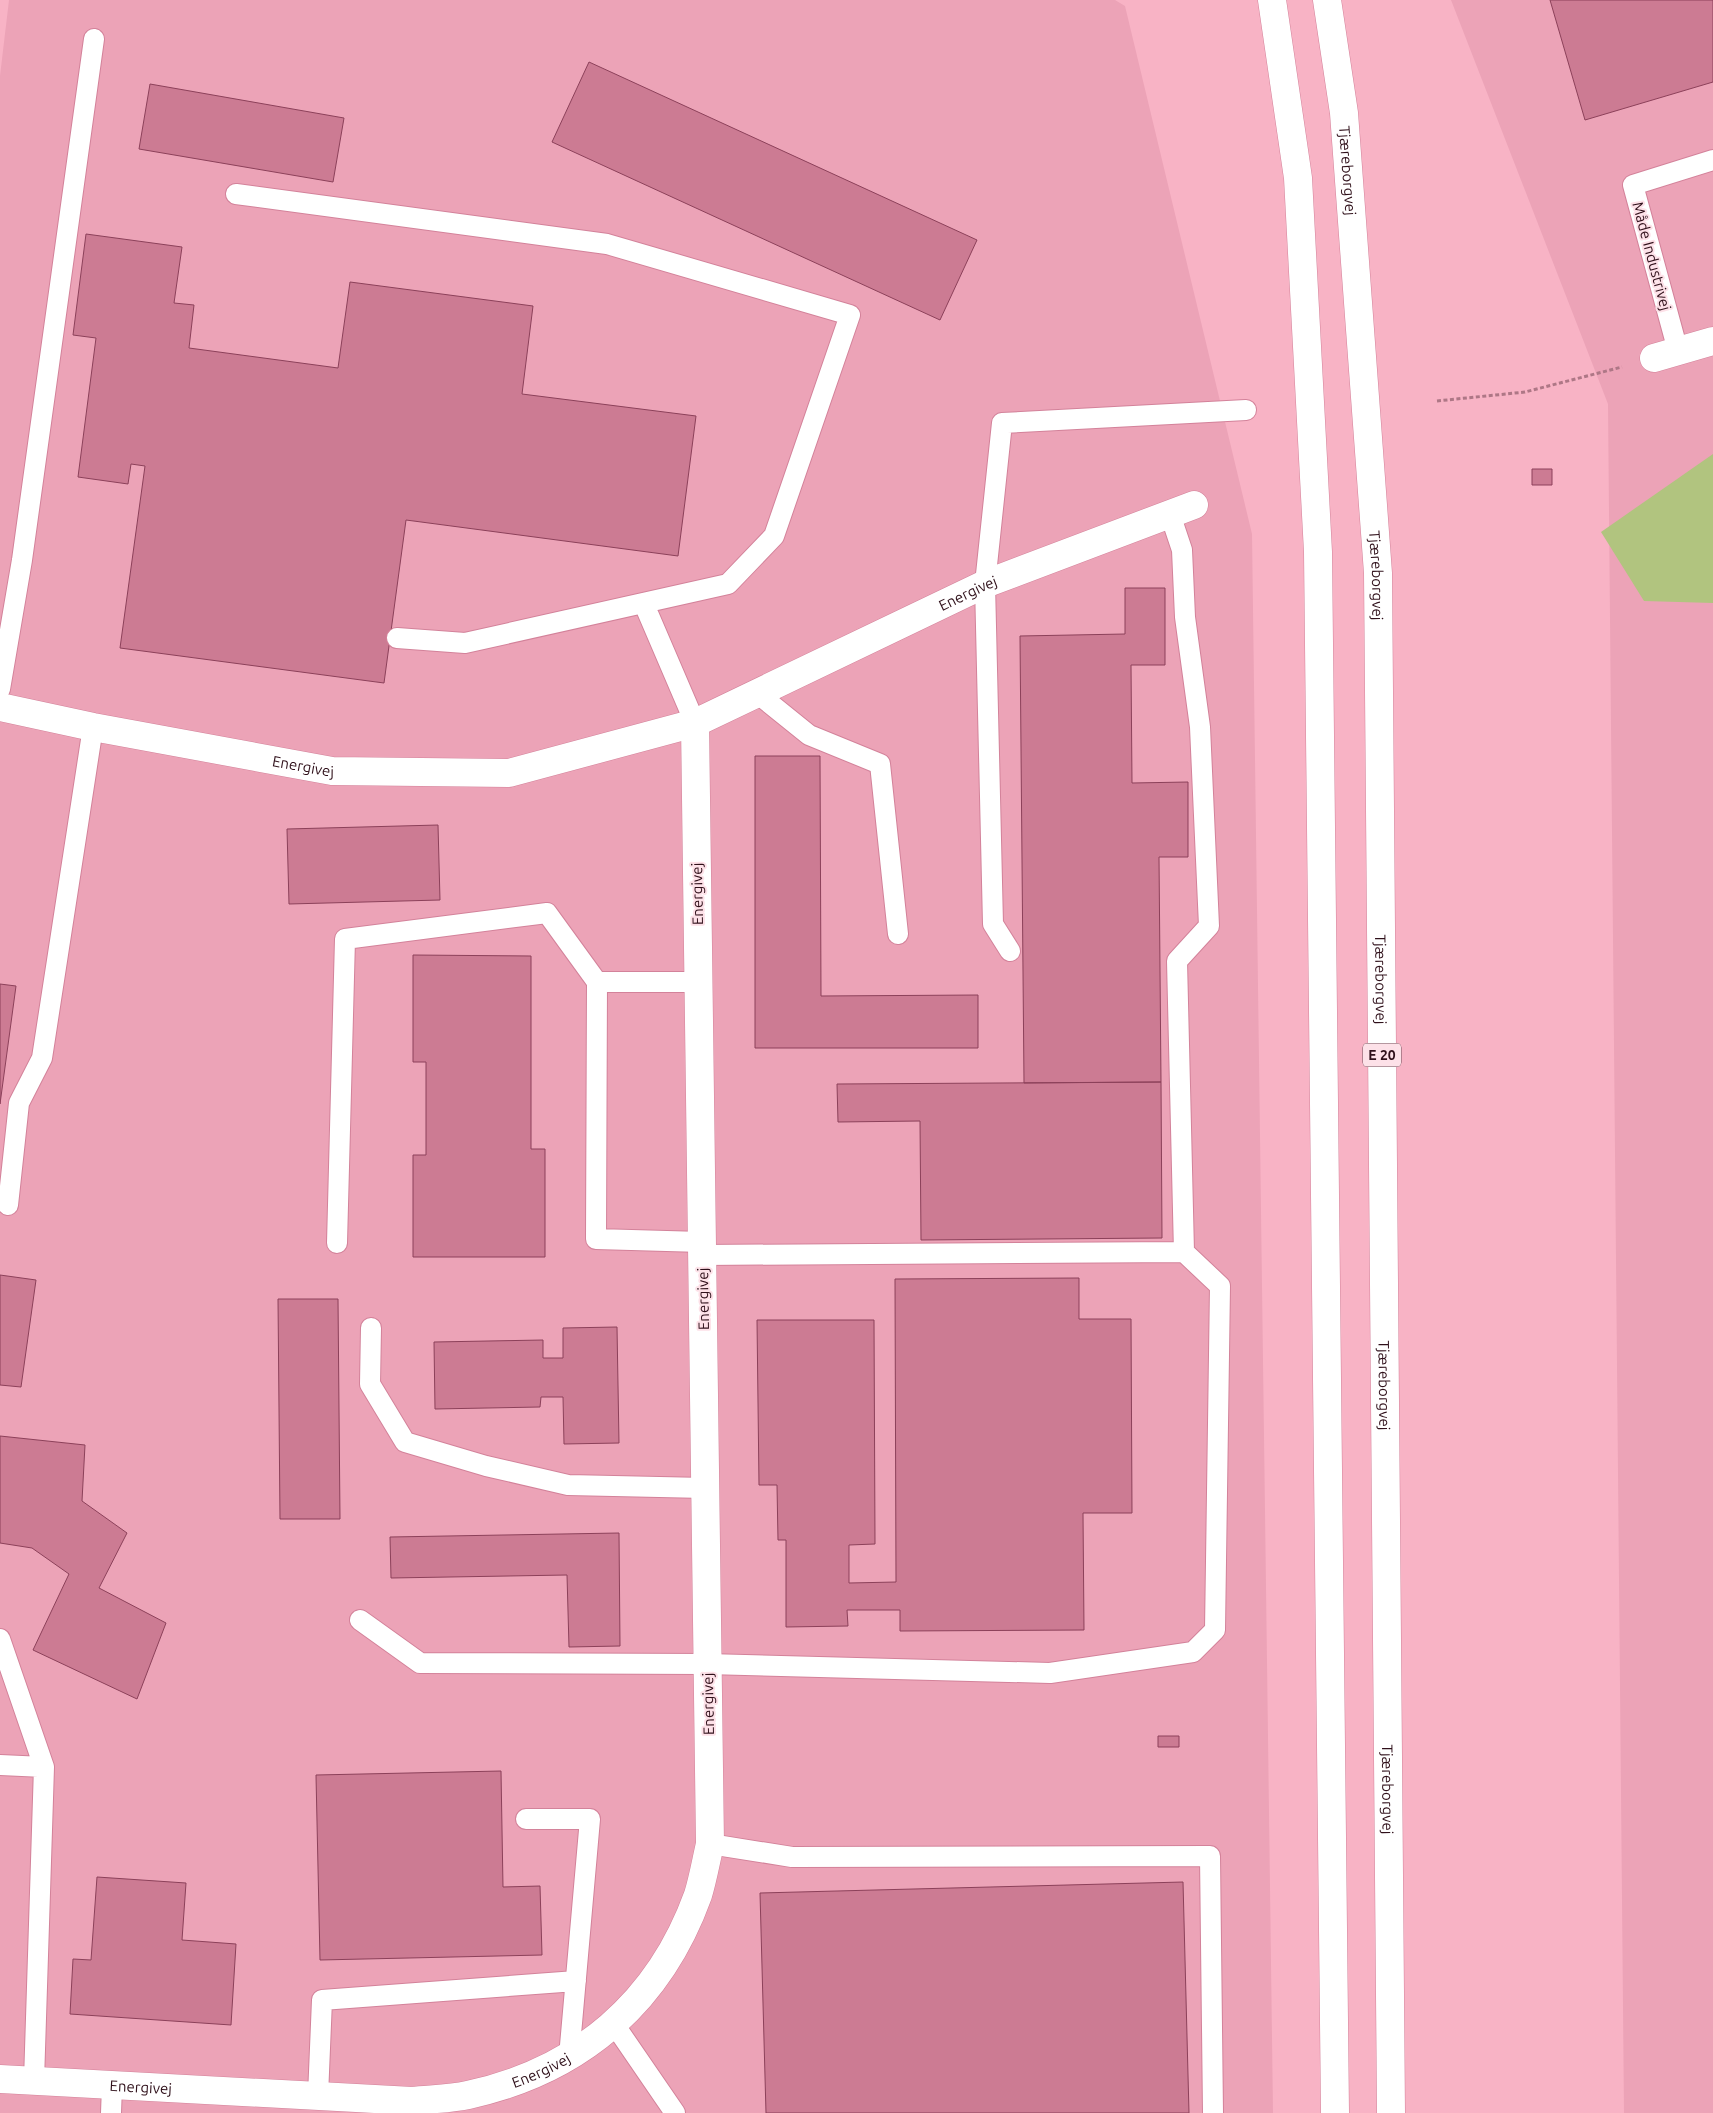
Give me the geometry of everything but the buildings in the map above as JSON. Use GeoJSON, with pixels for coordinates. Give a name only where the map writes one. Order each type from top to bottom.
{"type":"FeatureCollection","features":[{"type":"Feature","properties":{"kind":"main road"},"geometry":{"type":"LineString","coordinates":[[1272,0],[1298,178],[1318,552],[1335,2113]]}},
{"type":"Feature","properties":{"kind":"main road","name":"Tjæreborgvej"},"geometry":{"type":"LineString","coordinates":[[1327,0],[1344,113],[1378,573],[1391,2113]]}},
{"type":"Feature","properties":{"kind":"main road"},"geometry":{"type":"LineString","coordinates":[[1666,355],[1713,341]]}},
{"type":"Feature","properties":{"kind":"main road","name":"Energivej"},"geometry":{"type":"LineString","coordinates":[[0,707],[332,771],[509,774],[695,723],[985,584],[1182,509]]}},
{"type":"Feature","properties":{"kind":"main road","name":"Energivej"},"geometry":{"type":"LineString","coordinates":[[0,2079],[318,2096],[411,2107],[466,2096],[520,2081],[569,2057],[614,2024],[650,1986],[678,1942],[698,1894],[710,1844],[695,723]]}},
{"type":"Feature","properties":{"kind":"lane"},"geometry":{"type":"LineString","coordinates":[[0,689],[22,560],[94,39]]}},
{"type":"Feature","properties":{"kind":"lane","name":"Måde Industrivej"},"geometry":{"type":"LineString","coordinates":[[1666,355],[1633,185],[1713,160]]}},
{"type":"Feature","properties":{"kind":"lane"},"geometry":{"type":"LineString","coordinates":[[236,194],[607,244],[850,315],[774,536],[728,584],[465,643],[397,638]]}},
{"type":"Feature","properties":{"kind":"lane"},"geometry":{"type":"LineString","coordinates":[[1010,952],[993,924],[985,584],[1002,423],[1246,410]]}},
{"type":"Feature","properties":{"kind":"lane"},"geometry":{"type":"LineString","coordinates":[[1182,509],[1185,617],[1200,727],[1209,926],[1177,960],[1184,1252]]}},
{"type":"Feature","properties":{"kind":"lane"},"geometry":{"type":"LineString","coordinates":[[644,604],[695,723]]}},
{"type":"Feature","properties":{"kind":"lane"},"geometry":{"type":"LineString","coordinates":[[757,693],[809,734],[880,764],[898,934]]}},
{"type":"Feature","properties":{"kind":"lane"},"geometry":{"type":"LineString","coordinates":[[8,1205],[19,1103],[42,1058],[93,726]]}},
{"type":"Feature","properties":{"kind":"lane"},"geometry":{"type":"LineString","coordinates":[[337,1243],[345,939],[547,912],[597,982],[596,1239],[702,1249],[1184,1252],[1220,1286],[1215,1630],[1193,1652],[1050,1673],[707,1664],[420,1663],[360,1620]]}},
{"type":"Feature","properties":{"kind":"lane"},"geometry":{"type":"LineString","coordinates":[[597,982],[698,982]]}},
{"type":"Feature","properties":{"kind":"lane"},"geometry":{"type":"LineString","coordinates":[[371,1328],[370,1384],[405,1442],[486,1466],[568,1485],[705,1488]]}},
{"type":"Feature","properties":{"kind":"lane"},"geometry":{"type":"LineString","coordinates":[[0,1639],[44,1767],[34,2081]]}},
{"type":"Feature","properties":{"kind":"lane"},"geometry":{"type":"LineString","coordinates":[[0,1765],[44,1767]]}},
{"type":"Feature","properties":{"kind":"lane"},"geometry":{"type":"LineString","coordinates":[[526,1819],[590,1819],[569,2057]]}},
{"type":"Feature","properties":{"kind":"lane"},"geometry":{"type":"LineString","coordinates":[[710,1844],[792,1857],[1210,1856],[1212,2113]]}},
{"type":"Feature","properties":{"kind":"lane"},"geometry":{"type":"LineString","coordinates":[[318,2096],[322,2000],[576,1981]]}},
{"type":"Feature","properties":{"kind":"lane"},"geometry":{"type":"LineString","coordinates":[[614,2024],[675,2113]]}},
{"type":"Feature","properties":{"kind":"lane"},"geometry":{"type":"LineString","coordinates":[[111,2113],[112,2086]]}},
{"type":"Feature","properties":{"kind":"path"},"geometry":{"type":"LineString","coordinates":[[1437,401],[1525,392],[1666,355]]}},
{"type":"Feature","properties":{"kind":"shaded area"},"geometry":{"type":"Polygon","coordinates":[[[9,0],[1115,0],[1125,6],[1252,534],[1273,2113],[0,2113],[0,76],[9,0]]]}},
{"type":"Feature","properties":{"kind":"shaded area"},"geometry":{"type":"Polygon","coordinates":[[[1451,0],[1713,0],[1713,2113],[1624,2113],[1608,404],[1451,0]]]}},
{"type":"Feature","properties":{"kind":"green space"},"geometry":{"type":"Polygon","coordinates":[[[1713,454],[1713,603],[1644,601],[1601,532],[1713,454]]]}}]}
